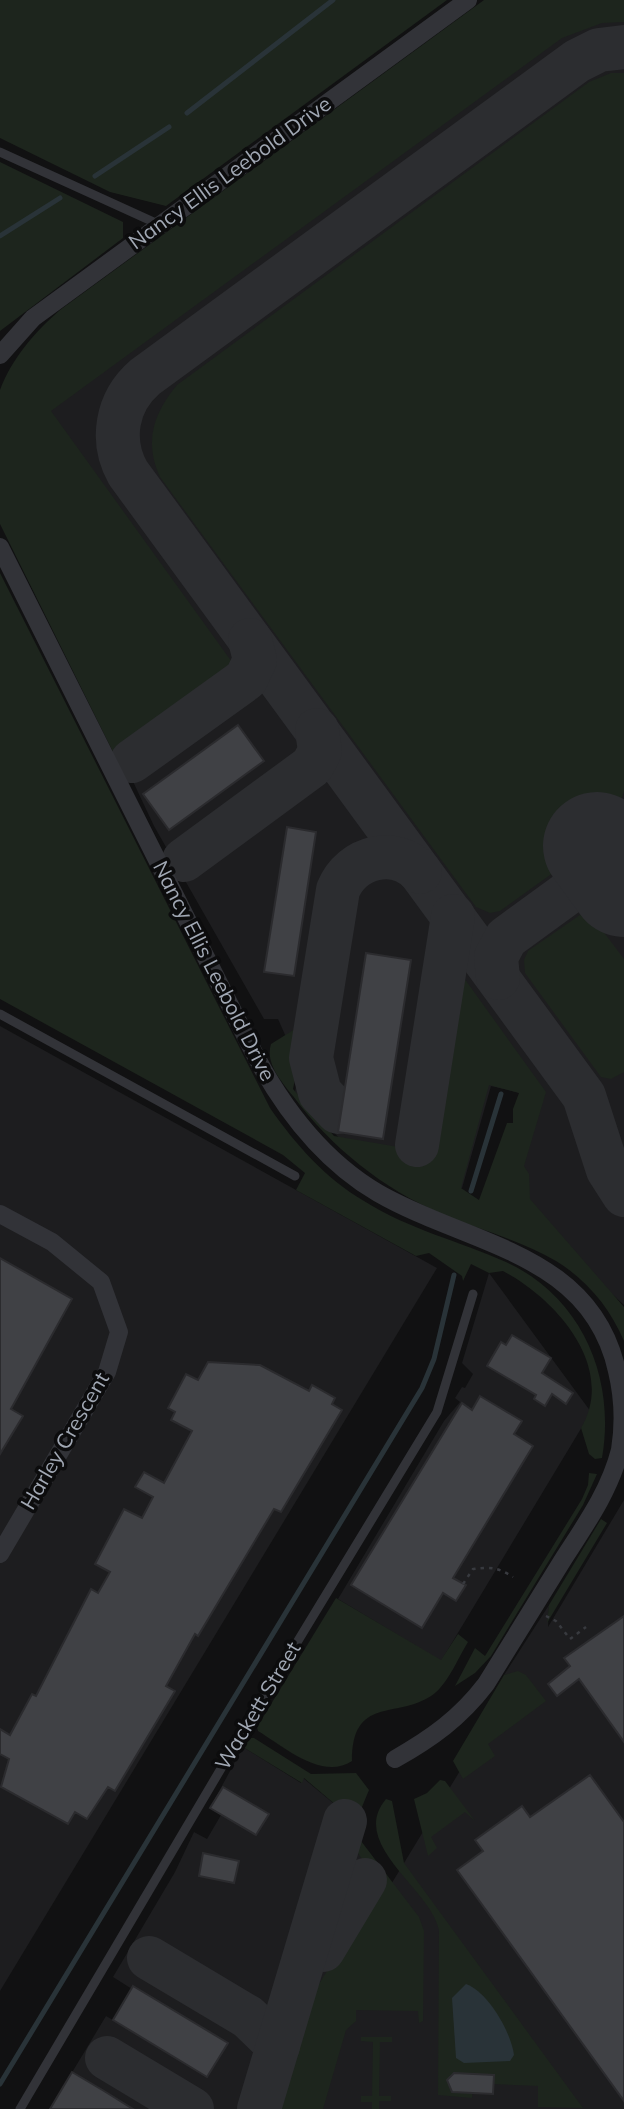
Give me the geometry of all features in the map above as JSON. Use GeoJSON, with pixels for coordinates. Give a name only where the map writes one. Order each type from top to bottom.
{"type":"FeatureCollection","features":[{"type":"Feature","properties":{"kind":"street","name":"Nancy Ellis Leebold Drive"},"geometry":{"type":"LineString","coordinates":[[0,355],[33,318],[158,224],[468,0]]}},
{"type":"Feature","properties":{"kind":"street","name":"Nancy Ellis Leebold Drive"},"geometry":{"type":"LineString","coordinates":[[0,547],[257,1059],[285,1104],[320,1146],[347,1171],[377,1192],[423,1216],[525,1257],[556,1276],[576,1294],[600,1324],[614,1357],[621,1394],[623,1434],[615,1467],[600,1501],[486,1684],[468,1707],[430,1739],[395,1759]]}},
{"type":"Feature","properties":{"kind":"street","name":"Harley Crescent"},"geometry":{"type":"LineString","coordinates":[[0,1214],[52,1242],[101,1282],[119,1332],[107,1372],[0,1553]]}},
{"type":"Feature","properties":{"kind":"lane"},"geometry":{"type":"LineString","coordinates":[[0,152],[158,224]]}},
{"type":"Feature","properties":{"kind":"lane"},"geometry":{"type":"LineString","coordinates":[[0,1014],[295,1176]]}},
{"type":"Feature","properties":{"kind":"lane","name":"Wackett Street"},"geometry":{"type":"LineString","coordinates":[[20,2109],[212,1782],[437,1412],[473,1294]]}},
{"type":"Feature","properties":{"kind":"path"},"geometry":{"type":"LineString","coordinates":[[463,1584],[473,1569],[486,1567],[496,1566],[513,1577]]}},
{"type":"Feature","properties":{"kind":"path"},"geometry":{"type":"LineString","coordinates":[[550,1618],[570,1639],[586,1628]]}},
{"type":"Feature","properties":{"kind":"shaded area"},"geometry":{"type":"Polygon","coordinates":[[[0,0],[447,0],[166,206],[110,192],[0,138],[0,0]]]}},
{"type":"Feature","properties":{"kind":"shaded area"},"geometry":{"type":"Polygon","coordinates":[[[484,0],[624,0],[624,22],[602,23],[562,38],[51,411],[237,669],[233,679],[118,762],[0,524],[0,390],[5,378],[25,346],[60,310],[484,0]]]}},
{"type":"Feature","properties":{"kind":"shaded area"},"geometry":{"type":"Polygon","coordinates":[[[553,0],[624,0],[624,1305],[588,1272],[482,1201],[515,1123],[520,1093],[491,1086],[462,1188],[407,1186],[344,1143],[295,1092],[297,1080],[278,1047],[286,1037],[278,1019],[264,1019],[154,826],[120,754],[44,411],[553,0]]]}},
{"type":"Feature","properties":{"kind":"shaded area"},"geometry":{"type":"Polygon","coordinates":[[[611,73],[624,73],[624,791],[618,811],[612,806],[552,846],[564,865],[500,911],[490,913],[476,907],[160,477],[155,464],[152,440],[162,407],[177,385],[589,82],[611,73]]]}},
{"type":"Feature","properties":{"kind":"shaded area"},"geometry":{"type":"Polygon","coordinates":[[[0,162],[123,222],[123,238],[0,331],[0,162]]]}},
{"type":"Feature","properties":{"kind":"shaded area"},"geometry":{"type":"Polygon","coordinates":[[[0,573],[270,1108],[312,1160],[350,1192],[398,1219],[506,1262],[533,1277],[555,1296],[588,1343],[598,1370],[604,1399],[602,1458],[595,1459],[589,1454],[581,1428],[590,1405],[591,1382],[586,1359],[575,1337],[560,1317],[523,1283],[503,1271],[489,1273],[471,1264],[463,1281],[462,1276],[429,1253],[416,1256],[296,1190],[305,1173],[283,1155],[0,999],[0,573]]]}},
{"type":"Feature","properties":{"kind":"shaded area"},"geometry":{"type":"Polygon","coordinates":[[[580,915],[593,918],[624,959],[624,1072],[611,1079],[601,1077],[525,973],[524,960],[528,951],[580,915]]]}},
{"type":"Feature","properties":{"kind":"shaded area"},"geometry":{"type":"Polygon","coordinates":[[[452,977],[464,978],[546,1092],[524,1166],[529,1174],[530,1199],[624,1307],[624,1341],[612,1317],[596,1296],[578,1277],[556,1261],[529,1247],[420,1204],[360,1165],[308,1115],[275,1072],[270,1058],[271,1044],[295,1029],[303,1042],[293,1089],[334,1136],[422,1151],[452,977]],[[489,1085],[461,1188],[479,1200],[507,1123],[513,1123],[513,1109],[519,1093],[489,1085]]]}},
{"type":"Feature","properties":{"kind":"shaded area"},"geometry":{"type":"Polygon","coordinates":[[[0,1026],[437,1268],[0,1991],[0,1026]]]}},
{"type":"Feature","properties":{"kind":"shaded area"},"geometry":{"type":"Polygon","coordinates":[[[489,1273],[591,1412],[441,1661],[338,1599],[444,1421],[460,1402],[455,1398],[473,1374],[462,1363],[489,1273]]]}},
{"type":"Feature","properties":{"kind":"shaded area"},"geometry":{"type":"Polygon","coordinates":[[[589,1473],[597,1474],[583,1505],[491,1656],[475,1673],[455,1686],[475,1648],[485,1656],[582,1499],[588,1485],[589,1473]]]}},
{"type":"Feature","properties":{"kind":"shaded area"},"geometry":{"type":"Polygon","coordinates":[[[624,1500],[624,2109],[50,2109],[106,2016],[113,2020],[132,1989],[113,1977],[175,1872],[194,1832],[207,1839],[221,1815],[210,1808],[243,1747],[301,1783],[303,1778],[350,1817],[348,1825],[355,1848],[387,1891],[520,1672],[504,1675],[549,1605],[548,1627],[624,1500]]]}},
{"type":"Feature","properties":{"kind":"shaded area"},"geometry":{"type":"Polygon","coordinates":[[[601,1519],[607,1523],[547,1623],[549,1605],[601,1519]]]}},
{"type":"Feature","properties":{"kind":"shaded area"},"geometry":{"type":"Polygon","coordinates":[[[336,1598],[441,1660],[458,1634],[468,1642],[437,1691],[418,1703],[368,1718],[359,1727],[354,1740],[352,1761],[328,1767],[303,1759],[258,1731],[257,1727],[336,1598]]]}},
{"type":"Feature","properties":{"kind":"shaded area"},"geometry":{"type":"Polygon","coordinates":[[[518,1671],[526,1675],[546,1701],[488,1744],[495,1756],[463,1779],[453,1761],[504,1675],[518,1671]]]}},
{"type":"Feature","properties":{"kind":"shaded area"},"geometry":{"type":"Polygon","coordinates":[[[248,1738],[254,1738],[311,1774],[356,1773],[369,1790],[357,1819],[361,1841],[419,1917],[424,1931],[423,2021],[419,2023],[418,2011],[356,2010],[356,2021],[346,2030],[323,2109],[274,2109],[309,2001],[380,1882],[353,1844],[350,1817],[304,1778],[302,1783],[243,1747],[248,1738]]]}},
{"type":"Feature","properties":{"kind":"shaded area"},"geometry":{"type":"Polygon","coordinates":[[[440,1780],[445,1781],[475,1821],[465,1812],[431,1837],[437,1848],[428,1856],[414,1799],[427,1793],[440,1780]]]}},
{"type":"Feature","properties":{"kind":"shaded area"},"geometry":{"type":"Polygon","coordinates":[[[386,1799],[392,1801],[404,1863],[583,2108],[538,2107],[538,2086],[493,2084],[493,2075],[473,2074],[472,2098],[438,2095],[439,1930],[433,1914],[395,1866],[377,1833],[377,1816],[386,1799]]]}},
{"type":"Feature","properties":{"kind":"shaded area"},"geometry":{"type":"Polygon","coordinates":[[[466,1984],[482,1995],[497,2014],[512,2046],[514,2055],[510,2061],[464,2063],[456,2058],[452,1998],[466,1984]]]}},
{"type":"Feature","properties":{"kind":"shaded area"},"geometry":{"type":"Polygon","coordinates":[[[361,2037],[392,2037],[392,2042],[380,2042],[379,2096],[391,2096],[391,2101],[379,2101],[379,2109],[372,2109],[372,2102],[361,2102],[361,2096],[372,2096],[373,2042],[361,2041],[361,2037]]]}},
{"type":"Feature","properties":{"kind":"building"},"geometry":{"type":"Polygon","coordinates":[[[238,725],[264,761],[169,830],[143,794],[238,725]]]}},
{"type":"Feature","properties":{"kind":"building"},"geometry":{"type":"Polygon","coordinates":[[[287,827],[316,832],[294,976],[264,972],[287,827]]]}},
{"type":"Feature","properties":{"kind":"building"},"geometry":{"type":"Polygon","coordinates":[[[366,953],[411,960],[383,1139],[338,1132],[366,953]]]}},
{"type":"Feature","properties":{"kind":"building"},"geometry":{"type":"Polygon","coordinates":[[[0,1258],[72,1299],[11,1409],[23,1416],[0,1454],[0,1258]]]}},
{"type":"Feature","properties":{"kind":"building"},"geometry":{"type":"Polygon","coordinates":[[[512,1335],[551,1358],[542,1373],[573,1393],[566,1404],[552,1394],[545,1406],[534,1399],[536,1395],[487,1366],[501,1342],[506,1345],[512,1335]]]}},
{"type":"Feature","properties":{"kind":"building"},"geometry":{"type":"Polygon","coordinates":[[[208,1362],[260,1365],[309,1391],[312,1385],[335,1398],[332,1404],[342,1410],[281,1512],[274,1509],[198,1636],[195,1634],[166,1686],[175,1691],[115,1791],[108,1787],[87,1819],[75,1812],[68,1824],[1,1787],[9,1759],[0,1754],[0,1729],[10,1735],[32,1694],[36,1696],[91,1589],[98,1593],[110,1572],[95,1564],[124,1509],[142,1518],[153,1497],[135,1487],[144,1472],[164,1483],[192,1431],[171,1420],[175,1412],[168,1408],[186,1374],[198,1380],[208,1362]]]}},
{"type":"Feature","properties":{"kind":"building"},"geometry":{"type":"Polygon","coordinates":[[[480,1396],[522,1421],[514,1434],[533,1446],[453,1578],[466,1585],[456,1601],[443,1593],[422,1628],[351,1585],[462,1403],[472,1410],[480,1396]]]}},
{"type":"Feature","properties":{"kind":"building"},"geometry":{"type":"Polygon","coordinates":[[[624,1616],[624,1742],[579,1679],[557,1696],[548,1684],[570,1666],[564,1658],[624,1616]]]}},
{"type":"Feature","properties":{"kind":"building"},"geometry":{"type":"Polygon","coordinates":[[[590,1775],[624,1822],[624,2101],[457,1870],[483,1851],[475,1840],[522,1806],[530,1817],[590,1775]]]}},
{"type":"Feature","properties":{"kind":"building"},"geometry":{"type":"Polygon","coordinates":[[[223,1787],[269,1814],[256,1835],[210,1808],[223,1787]]]}},
{"type":"Feature","properties":{"kind":"building"},"geometry":{"type":"Polygon","coordinates":[[[203,1853],[239,1861],[234,1883],[199,1876],[203,1853]]]}},
{"type":"Feature","properties":{"kind":"building"},"geometry":{"type":"Polygon","coordinates":[[[133,1986],[228,2043],[207,2077],[113,2020],[133,1986]]]}},
{"type":"Feature","properties":{"kind":"building"},"geometry":{"type":"Polygon","coordinates":[[[72,2072],[104,2091],[133,2109],[50,2109],[72,2072]]]}},
{"type":"Feature","properties":{"kind":"building"},"geometry":{"type":"Polygon","coordinates":[[[454,2073],[494,2075],[493,2094],[452,2092],[447,2080],[454,2073]]]}},
{"type":"Feature","properties":{"kind":"waterway"},"geometry":{"type":"LineString","coordinates":[[187,113],[333,0]]}},
{"type":"Feature","properties":{"kind":"waterway"},"geometry":{"type":"LineString","coordinates":[[95,176],[169,127]]}},
{"type":"Feature","properties":{"kind":"waterway"},"geometry":{"type":"LineString","coordinates":[[0,236],[60,198]]}},
{"type":"Feature","properties":{"kind":"waterway"},"geometry":{"type":"LineString","coordinates":[[471,1191],[501,1094]]}},
{"type":"Feature","properties":{"kind":"waterway"},"geometry":{"type":"LineString","coordinates":[[0,2084],[422,1388],[434,1359],[454,1275]]}},
{"type":"Feature","properties":{"kind":"taxiway"},"geometry":{"type":"LineString","coordinates":[[624,47],[599,50],[577,61],[145,377],[135,387],[122,410],[118,435],[122,461],[128,473],[584,1096],[608,1170],[624,1195]]}},
{"type":"Feature","properties":{"kind":"taxiway"},"geometry":{"type":"LineString","coordinates":[[132,761],[246,679],[255,660],[250,640]]}},
{"type":"Feature","properties":{"kind":"taxiway"},"geometry":{"type":"LineString","coordinates":[[184,860],[312,766],[320,751],[317,730]]}},
{"type":"Feature","properties":{"kind":"taxiway"},"geometry":{"type":"LineString","coordinates":[[498,978],[496,957],[506,938],[624,852]]}},
{"type":"Feature","properties":{"kind":"taxiway"},"geometry":{"type":"LineString","coordinates":[[338,1112],[320,1093],[311,1058],[338,890],[353,869],[375,858],[399,859],[420,872]]}},
{"type":"Feature","properties":{"kind":"taxiway"},"geometry":{"type":"LineString","coordinates":[[417,1145],[453,916]]}},
{"type":"Feature","properties":{"kind":"taxiway"},"geometry":{"type":"LineString","coordinates":[[259,2109],[345,1821]]}},
{"type":"Feature","properties":{"kind":"taxiway"},"geometry":{"type":"LineString","coordinates":[[323,1950],[365,1880]]}},
{"type":"Feature","properties":{"kind":"taxiway"},"geometry":{"type":"LineString","coordinates":[[149,1958],[248,2017],[278,2046]]}},
{"type":"Feature","properties":{"kind":"taxiway"},"geometry":{"type":"LineString","coordinates":[[107,2058],[192,2109]]}},
{"type":"Feature","properties":{"kind":"runway"},"geometry":{"type":"LineString","coordinates":[[597,846],[624,883]]}}]}
